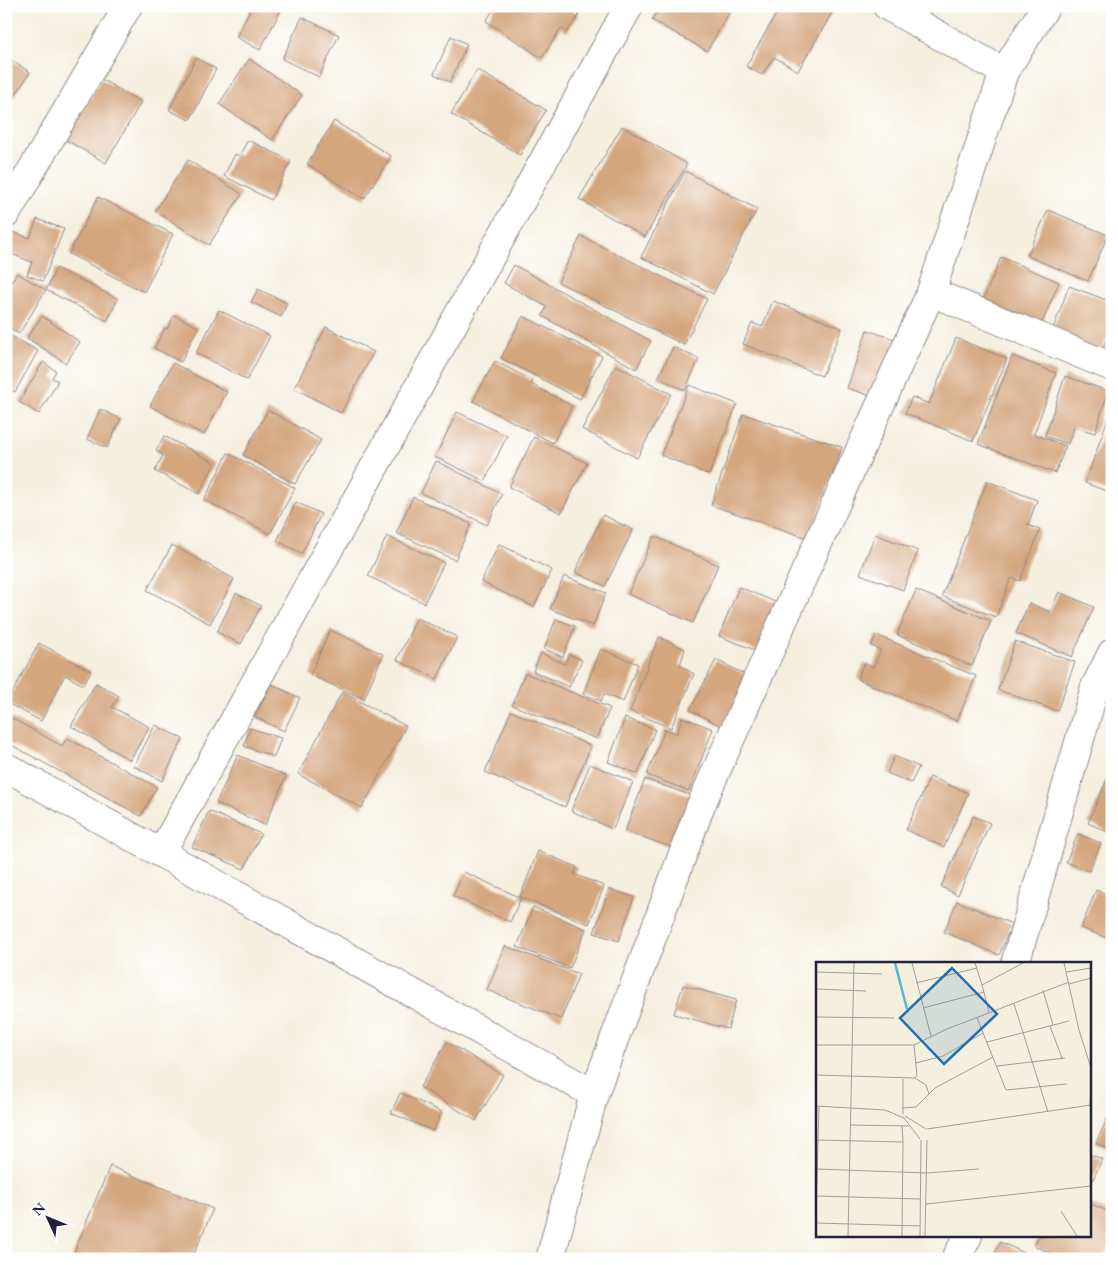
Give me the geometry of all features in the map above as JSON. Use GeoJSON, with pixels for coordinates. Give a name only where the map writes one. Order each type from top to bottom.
{"type":"FeatureCollection","features":[{"type":"Feature","properties":{"kind":"street"},"geometry":{"type":"LineString","coordinates":[[6,214],[128,6]]}},
{"type":"Feature","properties":{"kind":"street"},"geometry":{"type":"LineString","coordinates":[[161,853],[629,6]]}},
{"type":"Feature","properties":{"kind":"street"},"geometry":{"type":"LineString","coordinates":[[888,6],[1004,72]]}},
{"type":"Feature","properties":{"kind":"street"},"geometry":{"type":"LineString","coordinates":[[550,1259],[594,1094],[701,805],[931,292],[1004,72],[1046,6]]}},
{"type":"Feature","properties":{"kind":"street"},"geometry":{"type":"LineString","coordinates":[[931,292],[1112,367]]}},
{"type":"Feature","properties":{"kind":"street"},"geometry":{"type":"LineString","coordinates":[[1016,962],[1095,687],[1112,652]]}},
{"type":"Feature","properties":{"kind":"street"},"geometry":{"type":"LineString","coordinates":[[6,767],[594,1094]]}},
{"type":"Feature","properties":{"kind":"street"},"geometry":{"type":"LineString","coordinates":[[956,1259],[967,1238]]}},
{"type":"Feature","properties":{"kind":"building"},"geometry":{"type":"Polygon","coordinates":[[[252,6],[274,6],[281,10],[260,50],[236,37],[252,6]]]}},
{"type":"Feature","properties":{"kind":"building"},"geometry":{"type":"Polygon","coordinates":[[[496,6],[566,6],[579,15],[567,32],[561,28],[542,58],[486,21],[496,6]]]}},
{"type":"Feature","properties":{"kind":"building"},"geometry":{"type":"Polygon","coordinates":[[[660,6],[733,6],[707,51],[652,20],[660,6]]]}},
{"type":"Feature","properties":{"kind":"building"},"geometry":{"type":"Polygon","coordinates":[[[781,6],[836,6],[798,71],[774,57],[762,75],[746,66],[781,6]]]}},
{"type":"Feature","properties":{"kind":"building"},"geometry":{"type":"Polygon","coordinates":[[[302,17],[339,35],[319,77],[282,59],[302,17]]]}},
{"type":"Feature","properties":{"kind":"building"},"geometry":{"type":"Polygon","coordinates":[[[451,36],[467,44],[450,82],[434,74],[451,36]]]}},
{"type":"Feature","properties":{"kind":"building"},"geometry":{"type":"Polygon","coordinates":[[[6,57],[30,72],[6,110],[6,57]]]}},
{"type":"Feature","properties":{"kind":"building"},"geometry":{"type":"Polygon","coordinates":[[[196,58],[216,69],[190,120],[169,110],[196,58]]]}},
{"type":"Feature","properties":{"kind":"building"},"geometry":{"type":"Polygon","coordinates":[[[249,59],[302,95],[272,140],[219,104],[249,59]]]}},
{"type":"Feature","properties":{"kind":"building"},"geometry":{"type":"Polygon","coordinates":[[[477,70],[546,110],[520,155],[451,114],[477,70]]]}},
{"type":"Feature","properties":{"kind":"building"},"geometry":{"type":"Polygon","coordinates":[[[101,79],[141,102],[106,163],[66,140],[101,79]]]}},
{"type":"Feature","properties":{"kind":"building"},"geometry":{"type":"Polygon","coordinates":[[[334,121],[391,156],[364,199],[307,164],[334,121]]]}},
{"type":"Feature","properties":{"kind":"building"},"geometry":{"type":"Polygon","coordinates":[[[622,126],[687,164],[645,237],[579,199],[622,126]]]}},
{"type":"Feature","properties":{"kind":"building"},"geometry":{"type":"Polygon","coordinates":[[[248,140],[291,161],[271,200],[224,176],[235,154],[239,156],[248,140]]]}},
{"type":"Feature","properties":{"kind":"building"},"geometry":{"type":"Polygon","coordinates":[[[188,160],[242,194],[209,245],[155,211],[188,160]]]}},
{"type":"Feature","properties":{"kind":"building"},"geometry":{"type":"Polygon","coordinates":[[[685,171],[757,209],[713,294],[641,257],[685,171]]]}},
{"type":"Feature","properties":{"kind":"building"},"geometry":{"type":"Polygon","coordinates":[[[98,197],[173,234],[144,292],[69,254],[98,197]]]}},
{"type":"Feature","properties":{"kind":"building"},"geometry":{"type":"Polygon","coordinates":[[[1048,210],[1108,235],[1088,281],[1027,256],[1048,210]]]}},
{"type":"Feature","properties":{"kind":"building"},"geometry":{"type":"Polygon","coordinates":[[[37,219],[64,229],[43,281],[27,275],[32,262],[6,252],[6,241],[10,231],[30,238],[37,219]]]}},
{"type":"Feature","properties":{"kind":"building"},"geometry":{"type":"Polygon","coordinates":[[[581,236],[707,299],[684,345],[558,282],[581,236]]]}},
{"type":"Feature","properties":{"kind":"building"},"geometry":{"type":"Polygon","coordinates":[[[1001,257],[1059,282],[1039,330],[981,305],[1001,257]]]}},
{"type":"Feature","properties":{"kind":"building"},"geometry":{"type":"Polygon","coordinates":[[[514,265],[651,341],[636,369],[542,316],[547,307],[504,283],[514,265]]]}},
{"type":"Feature","properties":{"kind":"building"},"geometry":{"type":"Polygon","coordinates":[[[56,268],[118,299],[107,321],[46,290],[56,268]]]}},
{"type":"Feature","properties":{"kind":"building"},"geometry":{"type":"Polygon","coordinates":[[[17,273],[46,290],[19,334],[6,326],[6,290],[17,273]]]}},
{"type":"Feature","properties":{"kind":"building"},"geometry":{"type":"Polygon","coordinates":[[[1069,286],[1112,302],[1112,326],[1100,356],[1050,337],[1069,286]]]}},
{"type":"Feature","properties":{"kind":"building"},"geometry":{"type":"Polygon","coordinates":[[[258,289],[287,303],[281,317],[251,302],[258,289]]]}},
{"type":"Feature","properties":{"kind":"building"},"geometry":{"type":"Polygon","coordinates":[[[773,301],[842,328],[822,376],[743,344],[752,323],[762,327],[773,301]]]}},
{"type":"Feature","properties":{"kind":"building"},"geometry":{"type":"Polygon","coordinates":[[[219,310],[270,336],[247,380],[196,353],[219,310]]]}},
{"type":"Feature","properties":{"kind":"building"},"geometry":{"type":"Polygon","coordinates":[[[174,315],[198,327],[181,362],[154,348],[174,315]]]}},
{"type":"Feature","properties":{"kind":"building"},"geometry":{"type":"Polygon","coordinates":[[[42,316],[80,342],[66,363],[27,338],[42,316]]]}},
{"type":"Feature","properties":{"kind":"building"},"geometry":{"type":"Polygon","coordinates":[[[523,316],[602,356],[580,399],[501,358],[523,316]]]}},
{"type":"Feature","properties":{"kind":"building"},"geometry":{"type":"Polygon","coordinates":[[[326,327],[374,352],[341,413],[294,388],[326,327]]]}},
{"type":"Feature","properties":{"kind":"building"},"geometry":{"type":"Polygon","coordinates":[[[867,330],[897,340],[877,398],[847,388],[867,330]]]}},
{"type":"Feature","properties":{"kind":"building"},"geometry":{"type":"Polygon","coordinates":[[[6,333],[38,351],[15,392],[6,388],[6,333]]]}},
{"type":"Feature","properties":{"kind":"building"},"geometry":{"type":"Polygon","coordinates":[[[956,338],[1007,359],[973,441],[905,413],[912,397],[929,404],[956,338]]]}},
{"type":"Feature","properties":{"kind":"building"},"geometry":{"type":"Polygon","coordinates":[[[673,347],[699,359],[685,390],[658,378],[673,347]]]}},
{"type":"Feature","properties":{"kind":"building"},"geometry":{"type":"Polygon","coordinates":[[[1012,356],[1056,373],[1034,434],[1066,446],[1055,473],[978,444],[1012,356]]]}},
{"type":"Feature","properties":{"kind":"building"},"geometry":{"type":"Polygon","coordinates":[[[495,361],[533,381],[531,384],[572,406],[553,443],[473,401],[495,361]]]}},
{"type":"Feature","properties":{"kind":"building"},"geometry":{"type":"Polygon","coordinates":[[[43,362],[56,371],[52,378],[58,381],[39,414],[19,402],[43,362]]]}},
{"type":"Feature","properties":{"kind":"building"},"geometry":{"type":"Polygon","coordinates":[[[173,363],[227,392],[204,435],[150,406],[173,363]]]}},
{"type":"Feature","properties":{"kind":"building"},"geometry":{"type":"Polygon","coordinates":[[[616,365],[671,394],[637,458],[582,429],[616,365]]]}},
{"type":"Feature","properties":{"kind":"building"},"geometry":{"type":"Polygon","coordinates":[[[1065,376],[1108,391],[1095,433],[1074,427],[1068,444],[1045,436],[1065,376]]]}},
{"type":"Feature","properties":{"kind":"building"},"geometry":{"type":"Polygon","coordinates":[[[689,385],[737,404],[709,475],[661,455],[689,385]]]}},
{"type":"Feature","properties":{"kind":"building"},"geometry":{"type":"Polygon","coordinates":[[[1112,407],[1112,493],[1085,483],[1112,407]]]}},
{"type":"Feature","properties":{"kind":"building"},"geometry":{"type":"Polygon","coordinates":[[[100,409],[121,419],[107,448],[87,439],[100,409]]]}},
{"type":"Feature","properties":{"kind":"building"},"geometry":{"type":"Polygon","coordinates":[[[268,410],[321,440],[295,484],[243,455],[268,410]]]}},
{"type":"Feature","properties":{"kind":"building"},"geometry":{"type":"Polygon","coordinates":[[[457,412],[507,436],[485,481],[435,457],[457,412]]]}},
{"type":"Feature","properties":{"kind":"building"},"geometry":{"type":"Polygon","coordinates":[[[743,414],[842,447],[810,539],[711,505],[743,414]]]}},
{"type":"Feature","properties":{"kind":"building"},"geometry":{"type":"Polygon","coordinates":[[[164,436],[215,463],[199,494],[155,471],[163,455],[156,451],[164,436]]]}},
{"type":"Feature","properties":{"kind":"building"},"geometry":{"type":"Polygon","coordinates":[[[534,437],[587,463],[561,513],[509,487],[534,437]]]}},
{"type":"Feature","properties":{"kind":"building"},"geometry":{"type":"Polygon","coordinates":[[[228,453],[295,488],[270,534],[204,500],[228,453]]]}},
{"type":"Feature","properties":{"kind":"building"},"geometry":{"type":"Polygon","coordinates":[[[436,461],[502,494],[487,525],[421,493],[436,461]]]}},
{"type":"Feature","properties":{"kind":"building"},"geometry":{"type":"Polygon","coordinates":[[[987,481],[1037,500],[1028,525],[1040,530],[1020,581],[1011,578],[996,617],[942,596],[987,481]]]}},
{"type":"Feature","properties":{"kind":"building"},"geometry":{"type":"Polygon","coordinates":[[[413,497],[471,524],[455,560],[396,533],[413,497]]]}},
{"type":"Feature","properties":{"kind":"building"},"geometry":{"type":"Polygon","coordinates":[[[296,502],[321,514],[302,553],[277,541],[296,502]]]}},
{"type":"Feature","properties":{"kind":"building"},"geometry":{"type":"Polygon","coordinates":[[[603,515],[633,530],[605,586],[575,572],[603,515]]]}},
{"type":"Feature","properties":{"kind":"building"},"geometry":{"type":"Polygon","coordinates":[[[875,534],[918,551],[903,590],[860,574],[875,534]]]}},
{"type":"Feature","properties":{"kind":"building"},"geometry":{"type":"Polygon","coordinates":[[[387,536],[444,563],[424,603],[368,576],[387,536]]]}},
{"type":"Feature","properties":{"kind":"building"},"geometry":{"type":"Polygon","coordinates":[[[654,536],[718,565],[693,623],[628,594],[654,536]]]}},
{"type":"Feature","properties":{"kind":"building"},"geometry":{"type":"Polygon","coordinates":[[[499,544],[552,570],[534,607],[481,582],[499,544]]]}},
{"type":"Feature","properties":{"kind":"building"},"geometry":{"type":"Polygon","coordinates":[[[172,545],[234,579],[210,624],[147,590],[172,545]]]}},
{"type":"Feature","properties":{"kind":"building"},"geometry":{"type":"Polygon","coordinates":[[[564,576],[606,593],[593,626],[550,609],[564,576]]]}},
{"type":"Feature","properties":{"kind":"building"},"geometry":{"type":"Polygon","coordinates":[[[739,587],[785,606],[765,654],[719,636],[739,587]]]}},
{"type":"Feature","properties":{"kind":"building"},"geometry":{"type":"Polygon","coordinates":[[[916,590],[991,621],[972,666],[897,635],[916,590]]]}},
{"type":"Feature","properties":{"kind":"building"},"geometry":{"type":"Polygon","coordinates":[[[1059,592],[1094,607],[1072,657],[1016,633],[1029,603],[1050,612],[1059,592]]]}},
{"type":"Feature","properties":{"kind":"building"},"geometry":{"type":"Polygon","coordinates":[[[236,593],[261,606],[241,644],[217,632],[236,593]]]}},
{"type":"Feature","properties":{"kind":"building"},"geometry":{"type":"Polygon","coordinates":[[[417,618],[457,637],[437,679],[397,660],[417,618]]]}},
{"type":"Feature","properties":{"kind":"building"},"geometry":{"type":"Polygon","coordinates":[[[556,619],[575,626],[563,657],[544,649],[556,619]]]}},
{"type":"Feature","properties":{"kind":"building"},"geometry":{"type":"Polygon","coordinates":[[[330,630],[383,654],[364,699],[310,675],[330,630]]]}},
{"type":"Feature","properties":{"kind":"building"},"geometry":{"type":"Polygon","coordinates":[[[876,635],[976,676],[957,721],[857,679],[864,663],[873,667],[881,650],[871,646],[876,635]]]}},
{"type":"Feature","properties":{"kind":"building"},"geometry":{"type":"Polygon","coordinates":[[[659,637],[685,649],[680,665],[694,674],[671,728],[630,711],[659,637]]]}},
{"type":"Feature","properties":{"kind":"building"},"geometry":{"type":"Polygon","coordinates":[[[1015,641],[1075,662],[1057,711],[998,690],[1015,641]]]}},
{"type":"Feature","properties":{"kind":"building"},"geometry":{"type":"Polygon","coordinates":[[[39,643],[91,671],[83,685],[65,675],[41,721],[7,703],[39,643]]]}},
{"type":"Feature","properties":{"kind":"building"},"geometry":{"type":"Polygon","coordinates":[[[601,649],[638,664],[623,702],[604,694],[601,701],[583,694],[601,649]]]}},
{"type":"Feature","properties":{"kind":"building"},"geometry":{"type":"Polygon","coordinates":[[[541,653],[565,664],[569,654],[582,660],[569,687],[533,671],[541,653]]]}},
{"type":"Feature","properties":{"kind":"building"},"geometry":{"type":"Polygon","coordinates":[[[716,660],[752,678],[727,729],[690,710],[716,660]]]}},
{"type":"Feature","properties":{"kind":"building"},"geometry":{"type":"Polygon","coordinates":[[[525,673],[610,708],[597,739],[512,705],[525,673]]]}},
{"type":"Feature","properties":{"kind":"building"},"geometry":{"type":"Polygon","coordinates":[[[96,683],[119,696],[112,707],[149,727],[130,760],[71,726],[96,683]]]}},
{"type":"Feature","properties":{"kind":"building"},"geometry":{"type":"Polygon","coordinates":[[[271,684],[300,698],[284,731],[255,717],[271,684]]]}},
{"type":"Feature","properties":{"kind":"building"},"geometry":{"type":"Polygon","coordinates":[[[342,692],[406,726],[362,808],[298,774],[342,692]]]}},
{"type":"Feature","properties":{"kind":"building"},"geometry":{"type":"Polygon","coordinates":[[[511,711],[591,746],[565,807],[485,772],[511,711]]]}},
{"type":"Feature","properties":{"kind":"building"},"geometry":{"type":"Polygon","coordinates":[[[6,715],[62,746],[67,738],[157,787],[141,816],[6,742],[6,715]]]}},
{"type":"Feature","properties":{"kind":"building"},"geometry":{"type":"Polygon","coordinates":[[[682,717],[713,729],[689,791],[647,775],[665,729],[677,733],[682,717]]]}},
{"type":"Feature","properties":{"kind":"building"},"geometry":{"type":"Polygon","coordinates":[[[625,718],[655,729],[638,774],[608,762],[625,718]]]}},
{"type":"Feature","properties":{"kind":"building"},"geometry":{"type":"Polygon","coordinates":[[[155,725],[183,739],[162,781],[134,766],[155,725]]]}},
{"type":"Feature","properties":{"kind":"building"},"geometry":{"type":"Polygon","coordinates":[[[250,728],[281,738],[274,757],[244,746],[250,728]]]}},
{"type":"Feature","properties":{"kind":"building"},"geometry":{"type":"Polygon","coordinates":[[[238,755],[286,776],[265,825],[216,803],[238,755]]]}},
{"type":"Feature","properties":{"kind":"building"},"geometry":{"type":"Polygon","coordinates":[[[894,756],[919,767],[911,783],[887,773],[894,756]]]}},
{"type":"Feature","properties":{"kind":"building"},"geometry":{"type":"Polygon","coordinates":[[[590,764],[633,782],[613,829],[571,811],[590,764]]]}},
{"type":"Feature","properties":{"kind":"building"},"geometry":{"type":"Polygon","coordinates":[[[930,777],[968,793],[944,847],[906,830],[930,777]]]}},
{"type":"Feature","properties":{"kind":"building"},"geometry":{"type":"Polygon","coordinates":[[[645,779],[701,799],[682,851],[625,831],[645,779]]]}},
{"type":"Feature","properties":{"kind":"building"},"geometry":{"type":"Polygon","coordinates":[[[1107,779],[1112,781],[1112,834],[1088,823],[1107,779]]]}},
{"type":"Feature","properties":{"kind":"building"},"geometry":{"type":"Polygon","coordinates":[[[209,811],[261,834],[244,869],[192,847],[209,811]]]}},
{"type":"Feature","properties":{"kind":"building"},"geometry":{"type":"Polygon","coordinates":[[[973,816],[990,823],[958,895],[941,887],[973,816]]]}},
{"type":"Feature","properties":{"kind":"building"},"geometry":{"type":"Polygon","coordinates":[[[1078,834],[1101,843],[1089,871],[1066,862],[1078,834]]]}},
{"type":"Feature","properties":{"kind":"building"},"geometry":{"type":"Polygon","coordinates":[[[538,851],[577,867],[574,874],[604,886],[589,924],[520,897],[538,851]]]}},
{"type":"Feature","properties":{"kind":"building"},"geometry":{"type":"Polygon","coordinates":[[[464,872],[521,898],[510,922],[453,896],[464,872]]]}},
{"type":"Feature","properties":{"kind":"building"},"geometry":{"type":"Polygon","coordinates":[[[609,889],[634,897],[619,941],[594,933],[609,889]]]}},
{"type":"Feature","properties":{"kind":"building"},"geometry":{"type":"Polygon","coordinates":[[[1096,890],[1112,896],[1112,940],[1081,928],[1096,890]]]}},
{"type":"Feature","properties":{"kind":"building"},"geometry":{"type":"Polygon","coordinates":[[[957,901],[1012,924],[999,955],[944,932],[957,901]]]}},
{"type":"Feature","properties":{"kind":"building"},"geometry":{"type":"Polygon","coordinates":[[[533,907],[586,929],[570,968],[517,947],[533,907]]]}},
{"type":"Feature","properties":{"kind":"building"},"geometry":{"type":"Polygon","coordinates":[[[505,946],[579,974],[561,1019],[487,990],[505,946]]]}},
{"type":"Feature","properties":{"kind":"building"},"geometry":{"type":"Polygon","coordinates":[[[683,985],[736,1000],[728,1029],[674,1014],[683,985]]]}},
{"type":"Feature","properties":{"kind":"building"},"geometry":{"type":"Polygon","coordinates":[[[447,1042],[503,1075],[476,1121],[420,1087],[447,1042]]]}},
{"type":"Feature","properties":{"kind":"building"},"geometry":{"type":"Polygon","coordinates":[[[400,1093],[442,1112],[433,1131],[391,1113],[400,1093]]]}},
{"type":"Feature","properties":{"kind":"building"},"geometry":{"type":"Polygon","coordinates":[[[1112,1108],[1112,1151],[1096,1143],[1112,1108]]]}},
{"type":"Feature","properties":{"kind":"building"},"geometry":{"type":"Polygon","coordinates":[[[1090,1154],[1102,1159],[1090,1184],[1090,1154]]]}},
{"type":"Feature","properties":{"kind":"building"},"geometry":{"type":"Polygon","coordinates":[[[110,1166],[213,1209],[192,1259],[71,1259],[110,1166]]]}},
{"type":"Feature","properties":{"kind":"building"},"geometry":{"type":"Polygon","coordinates":[[[1090,1203],[1112,1213],[1112,1241],[1104,1259],[1064,1259],[1034,1246],[1038,1238],[1090,1238],[1090,1203]]]}},
{"type":"Feature","properties":{"kind":"building"},"geometry":{"type":"Polygon","coordinates":[[[1000,1242],[1033,1257],[1032,1259],[992,1259],[1000,1242]]]}}]}
